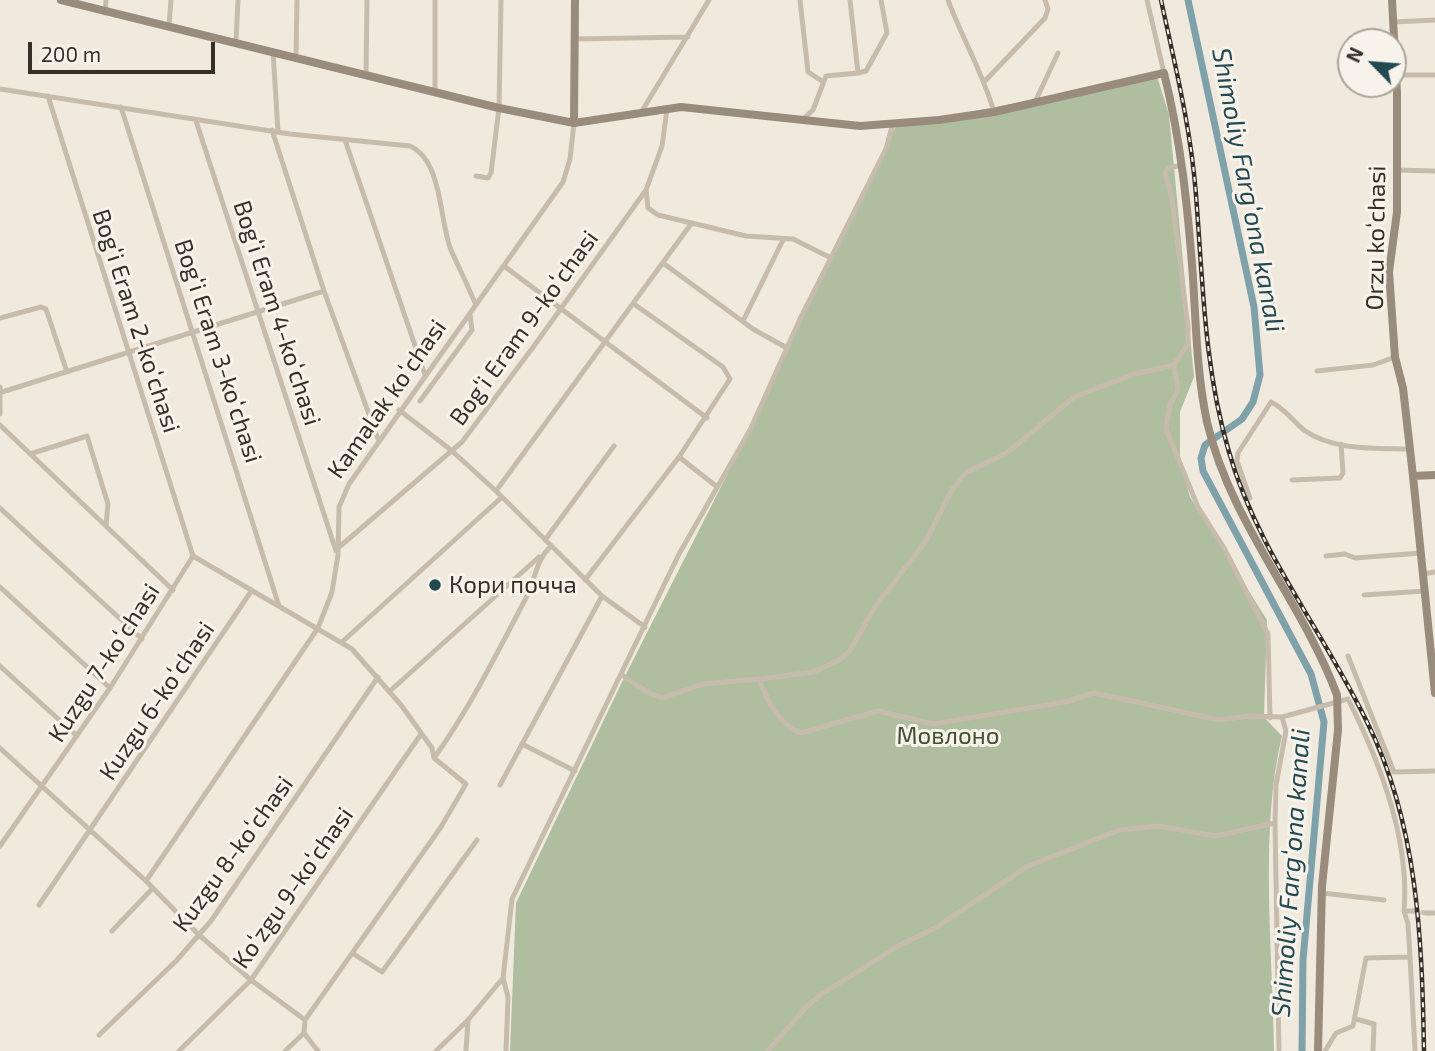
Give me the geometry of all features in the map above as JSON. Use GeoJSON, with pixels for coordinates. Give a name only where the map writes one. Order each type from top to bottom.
{"type":"FeatureCollection","features":[{"type":"Feature","properties":{"kind":"street"},"geometry":{"type":"LineString","coordinates":[[61,0],[105,13],[169,25],[435,90],[499,108],[574,123],[681,107],[797,122],[860,126],[994,112],[1164,73]]}},
{"type":"Feature","properties":{"kind":"street"},"geometry":{"type":"LineString","coordinates":[[105,13],[106,0]]}},
{"type":"Feature","properties":{"kind":"street"},"geometry":{"type":"LineString","coordinates":[[169,25],[171,0]]}},
{"type":"Feature","properties":{"kind":"street"},"geometry":{"type":"LineString","coordinates":[[236,42],[238,0]]}},
{"type":"Feature","properties":{"kind":"street"},"geometry":{"type":"LineString","coordinates":[[296,57],[297,0]]}},
{"type":"Feature","properties":{"kind":"street"},"geometry":{"type":"LineString","coordinates":[[366,74],[367,0]]}},
{"type":"Feature","properties":{"kind":"street"},"geometry":{"type":"LineString","coordinates":[[435,0],[435,90]]}},
{"type":"Feature","properties":{"kind":"street"},"geometry":{"type":"LineString","coordinates":[[476,176],[488,178],[491,173],[499,108],[501,0]]}},
{"type":"Feature","properties":{"kind":"street","name":"Kamalak koʻchasi"},"geometry":{"type":"LineString","coordinates":[[146,881],[318,628],[332,592],[338,555],[337,518],[342,497],[378,439],[563,182],[570,159],[574,123],[575,0]]}},
{"type":"Feature","properties":{"kind":"street"},"geometry":{"type":"LineString","coordinates":[[642,111],[709,0]]}},
{"type":"Feature","properties":{"kind":"street"},"geometry":{"type":"LineString","coordinates":[[800,0],[808,72],[822,81]]}},
{"type":"Feature","properties":{"kind":"street"},"geometry":{"type":"LineString","coordinates":[[850,0],[858,73]]}},
{"type":"Feature","properties":{"kind":"street"},"geometry":{"type":"LineString","coordinates":[[797,122],[813,110],[822,81],[830,75],[866,71],[886,38],[881,0]]}},
{"type":"Feature","properties":{"kind":"street"},"geometry":{"type":"LineString","coordinates":[[948,0],[970,55],[985,81],[994,112]]}},
{"type":"Feature","properties":{"kind":"street"},"geometry":{"type":"LineString","coordinates":[[985,81],[1042,22],[1048,11],[1045,0]]}},
{"type":"Feature","properties":{"kind":"street"},"geometry":{"type":"LineString","coordinates":[[1147,0],[1178,128],[1195,325],[1208,423],[1232,494],[1322,662],[1335,703],[1322,893],[1318,1051]]}},
{"type":"Feature","properties":{"kind":"street","name":"Orzu koʻchasi"},"geometry":{"type":"LineString","coordinates":[[1392,0],[1393,28]]}},
{"type":"Feature","properties":{"kind":"street"},"geometry":{"type":"LineString","coordinates":[[1393,22],[1435,20]]}},
{"type":"Feature","properties":{"kind":"street"},"geometry":{"type":"LineString","coordinates":[[575,38],[688,37]]}},
{"type":"Feature","properties":{"kind":"street"},"geometry":{"type":"LineString","coordinates":[[274,51],[275,131],[324,291],[378,439]]}},
{"type":"Feature","properties":{"kind":"street"},"geometry":{"type":"LineString","coordinates":[[1035,102],[1058,53]]}},
{"type":"Feature","properties":{"kind":"street"},"geometry":{"type":"LineString","coordinates":[[1407,75],[1435,75]]}},
{"type":"Feature","properties":{"kind":"street"},"geometry":{"type":"LineString","coordinates":[[0,89],[197,121],[345,140],[402,143],[418,150],[424,156],[438,191],[451,249],[476,304]]}},
{"type":"Feature","properties":{"kind":"street","name":"Bogʻi Eram 2-koʻchasi"},"geometry":{"type":"LineString","coordinates":[[48,96],[193,556]]}},
{"type":"Feature","properties":{"kind":"street","name":"Orzu koʻchasi"},"geometry":{"type":"LineString","coordinates":[[1396,98],[1396,230],[1389,272],[1395,356],[1403,388],[1435,693]]}},
{"type":"Feature","properties":{"kind":"street","name":"Bogʻi Eram 3-koʻchasi"},"geometry":{"type":"LineString","coordinates":[[121,107],[195,333],[279,606]]}},
{"type":"Feature","properties":{"kind":"street","name":"Bogʻi Eram 9-koʻchasi"},"geometry":{"type":"LineString","coordinates":[[645,626],[602,596],[451,450],[462,442],[646,190],[662,146],[667,109]]}},
{"type":"Feature","properties":{"kind":"street","name":"Bogʻi Eram 4-koʻchasi"},"geometry":{"type":"LineString","coordinates":[[197,121],[338,555]]}},
{"type":"Feature","properties":{"kind":"street"},"geometry":{"type":"LineString","coordinates":[[506,1051],[508,997],[503,978],[512,899],[679,554],[750,430],[787,348],[886,149],[893,123]]}},
{"type":"Feature","properties":{"kind":"street"},"geometry":{"type":"LineString","coordinates":[[345,140],[425,375]]}},
{"type":"Feature","properties":{"kind":"street"},"geometry":{"type":"LineString","coordinates":[[1182,165],[1169,168],[1165,173],[1172,199],[1188,344],[1174,365],[1178,390],[1170,405],[1166,429],[1198,507],[1224,548],[1270,639],[1270,718]]}},
{"type":"Feature","properties":{"kind":"street"},"geometry":{"type":"LineString","coordinates":[[1396,170],[1435,171]]}},
{"type":"Feature","properties":{"kind":"street"},"geometry":{"type":"LineString","coordinates":[[646,190],[646,203],[652,212],[746,236],[798,241],[831,258]]}},
{"type":"Feature","properties":{"kind":"street"},"geometry":{"type":"LineString","coordinates":[[496,491],[691,224]]}},
{"type":"Feature","properties":{"kind":"street"},"geometry":{"type":"LineString","coordinates":[[743,321],[783,240]]}},
{"type":"Feature","properties":{"kind":"street"},"geometry":{"type":"LineString","coordinates":[[663,263],[743,321],[787,348]]}},
{"type":"Feature","properties":{"kind":"street"},"geometry":{"type":"LineString","coordinates":[[503,266],[707,418]]}},
{"type":"Feature","properties":{"kind":"street"},"geometry":{"type":"LineString","coordinates":[[0,414],[1,390],[258,314],[324,291]]}},
{"type":"Feature","properties":{"kind":"street"},"geometry":{"type":"LineString","coordinates":[[585,580],[679,457],[728,383],[729,372],[634,304]]}},
{"type":"Feature","properties":{"kind":"street"},"geometry":{"type":"LineString","coordinates":[[0,318],[41,307],[46,309],[67,372]]}},
{"type":"Feature","properties":{"kind":"street"},"geometry":{"type":"LineString","coordinates":[[420,401],[472,330],[470,314]]}},
{"type":"Feature","properties":{"kind":"street"},"geometry":{"type":"LineString","coordinates":[[1317,371],[1373,365],[1395,356]]}},
{"type":"Feature","properties":{"kind":"street"},"geometry":{"type":"LineString","coordinates":[[622,675],[649,693],[662,698],[703,684],[813,672],[839,660],[849,652],[875,607],[926,541],[953,488],[967,472],[1007,453],[1074,397],[1134,374],[1174,365]]}},
{"type":"Feature","properties":{"kind":"street"},"geometry":{"type":"LineString","coordinates":[[1250,498],[1237,461],[1238,453],[1269,403],[1275,402],[1305,430],[1341,444],[1410,449]]}},
{"type":"Feature","properties":{"kind":"street"},"geometry":{"type":"LineString","coordinates":[[338,548],[451,450],[399,410]]}},
{"type":"Feature","properties":{"kind":"street"},"geometry":{"type":"LineString","coordinates":[[0,425],[173,590]]}},
{"type":"Feature","properties":{"kind":"street"},"geometry":{"type":"LineString","coordinates":[[30,454],[86,436],[108,504],[106,526]]}},
{"type":"Feature","properties":{"kind":"street"},"geometry":{"type":"LineString","coordinates":[[1292,480],[1340,478],[1343,473],[1341,444]]}},
{"type":"Feature","properties":{"kind":"street"},"geometry":{"type":"LineString","coordinates":[[545,540],[614,446]]}},
{"type":"Feature","properties":{"kind":"street"},"geometry":{"type":"LineString","coordinates":[[679,457],[716,486]]}},
{"type":"Feature","properties":{"kind":"street"},"geometry":{"type":"LineString","coordinates":[[1413,476],[1435,475]]}},
{"type":"Feature","properties":{"kind":"street"},"geometry":{"type":"LineString","coordinates":[[342,642],[502,497]]}},
{"type":"Feature","properties":{"kind":"street"},"geometry":{"type":"LineString","coordinates":[[0,508],[142,639]]}},
{"type":"Feature","properties":{"kind":"street"},"geometry":{"type":"LineString","coordinates":[[390,691],[551,546]]}},
{"type":"Feature","properties":{"kind":"street"},"geometry":{"type":"LineString","coordinates":[[1326,556],[1345,554],[1355,558],[1421,553]]}},
{"type":"Feature","properties":{"kind":"street"},"geometry":{"type":"LineString","coordinates":[[193,556],[342,642],[390,691],[432,748],[434,758],[466,784],[463,794],[305,1020],[304,1033],[317,1051]]}},
{"type":"Feature","properties":{"kind":"street","name":"Kuzgu 7-koʻchasi"},"geometry":{"type":"LineString","coordinates":[[0,846],[110,688],[193,556]]}},
{"type":"Feature","properties":{"kind":"street"},"geometry":{"type":"LineString","coordinates":[[434,758],[474,695],[529,592],[540,556]]}},
{"type":"Feature","properties":{"kind":"street"},"geometry":{"type":"LineString","coordinates":[[1423,574],[1435,572]]}},
{"type":"Feature","properties":{"kind":"street"},"geometry":{"type":"LineString","coordinates":[[0,587],[110,688]]}},
{"type":"Feature","properties":{"kind":"street","name":"Kuzgu 6-koʻchasi"},"geometry":{"type":"LineString","coordinates":[[39,905],[91,832],[252,590]]}},
{"type":"Feature","properties":{"kind":"street"},"geometry":{"type":"LineString","coordinates":[[1364,595],[1425,592]]}},
{"type":"Feature","properties":{"kind":"street"},"geometry":{"type":"LineString","coordinates":[[500,785],[602,596]]}},
{"type":"Feature","properties":{"kind":"street"},"geometry":{"type":"LineString","coordinates":[[1348,656],[1367,697],[1394,772],[1435,771]]}},
{"type":"Feature","properties":{"kind":"street"},"geometry":{"type":"LineString","coordinates":[[0,666],[77,736]]}},
{"type":"Feature","properties":{"kind":"street","name":"Kuzgu 8-koʻchasi"},"geometry":{"type":"LineString","coordinates":[[99,1035],[199,935],[278,826],[378,677]]}},
{"type":"Feature","properties":{"kind":"street"},"geometry":{"type":"LineString","coordinates":[[759,679],[775,712],[787,726],[801,733],[878,711],[933,724],[1065,702],[1094,693],[1220,720],[1249,716],[1282,717],[1348,699],[1380,772],[1406,881],[1404,911],[1408,925],[1415,1051]]}},
{"type":"Feature","properties":{"kind":"street"},"geometry":{"type":"LineString","coordinates":[[1279,1051],[1275,823],[1276,785],[1286,731],[1282,717]]}},
{"type":"Feature","properties":{"kind":"street","name":"Koʻzgu 9-koʻchasi"},"geometry":{"type":"LineString","coordinates":[[179,1051],[251,980],[421,734]]}},
{"type":"Feature","properties":{"kind":"street"},"geometry":{"type":"LineString","coordinates":[[522,744],[575,771]]}},
{"type":"Feature","properties":{"kind":"street"},"geometry":{"type":"LineString","coordinates":[[0,748],[146,881],[199,935],[251,980],[305,1020]]}},
{"type":"Feature","properties":{"kind":"street"},"geometry":{"type":"LineString","coordinates":[[768,1051],[806,1007],[822,994],[900,944],[935,928],[1026,867],[1119,830],[1158,826],[1215,836],[1275,823]]}},
{"type":"Feature","properties":{"kind":"street"},"geometry":{"type":"LineString","coordinates":[[352,953],[382,972],[477,840]]}},
{"type":"Feature","properties":{"kind":"street"},"geometry":{"type":"LineString","coordinates":[[112,931],[153,888]]}},
{"type":"Feature","properties":{"kind":"street"},"geometry":{"type":"LineString","coordinates":[[1322,893],[1384,900]]}},
{"type":"Feature","properties":{"kind":"street"},"geometry":{"type":"LineString","coordinates":[[1404,911],[1413,911]]}},
{"type":"Feature","properties":{"kind":"street"},"geometry":{"type":"LineString","coordinates":[[1426,913],[1435,913]]}},
{"type":"Feature","properties":{"kind":"street"},"geometry":{"type":"LineString","coordinates":[[1325,1051],[1336,1033],[1352,1028],[1356,1019],[1366,958],[1410,957]]}},
{"type":"Feature","properties":{"kind":"street"},"geometry":{"type":"LineString","coordinates":[[436,1051],[468,1020],[503,978]]}},
{"type":"Feature","properties":{"kind":"street"},"geometry":{"type":"LineString","coordinates":[[1356,1019],[1374,1024],[1373,1051]]}},
{"type":"Feature","properties":{"kind":"street"},"geometry":{"type":"LineString","coordinates":[[466,1051],[468,1020]]}},
{"type":"Feature","properties":{"kind":"street"},"geometry":{"type":"LineString","coordinates":[[285,1051],[304,1033]]}},
{"type":"Feature","properties":{"kind":"green space","name":"Мовлоно"},"geometry":{"type":"Polygon","coordinates":[[[1157,76],[1169,115],[1194,377],[1180,412],[1180,461],[1190,497],[1267,620],[1264,717],[1282,736],[1275,773],[1269,851],[1274,1051],[510,1051],[516,903],[623,680],[770,390],[792,333],[896,126],[1157,76]]]}},
{"type":"Feature","properties":{"kind":"waterway","name":"Shimoliy Fargʻona kanali"},"geometry":{"type":"LineString","coordinates":[[1188,0],[1254,307],[1260,375],[1253,402],[1242,419],[1205,445],[1201,458],[1203,471],[1311,674],[1324,722],[1303,960],[1302,1051]]}},
{"type":"Feature","properties":{"kind":"tunnel"},"geometry":{"type":"LineString","coordinates":[[1413,911],[1426,913]]}},
{"type":"Feature","properties":{"kind":"railway"},"geometry":{"type":"LineString","coordinates":[[1161,0],[1190,146],[1209,357],[1229,452],[1241,488],[1273,557],[1350,688],[1384,761],[1407,841],[1414,883],[1419,925],[1424,1051]]}},
{"type":"Feature","properties":{"kind":"place","name":"Кори почча"},"geometry":{"type":"Point","coordinates":[435,585]}}]}
